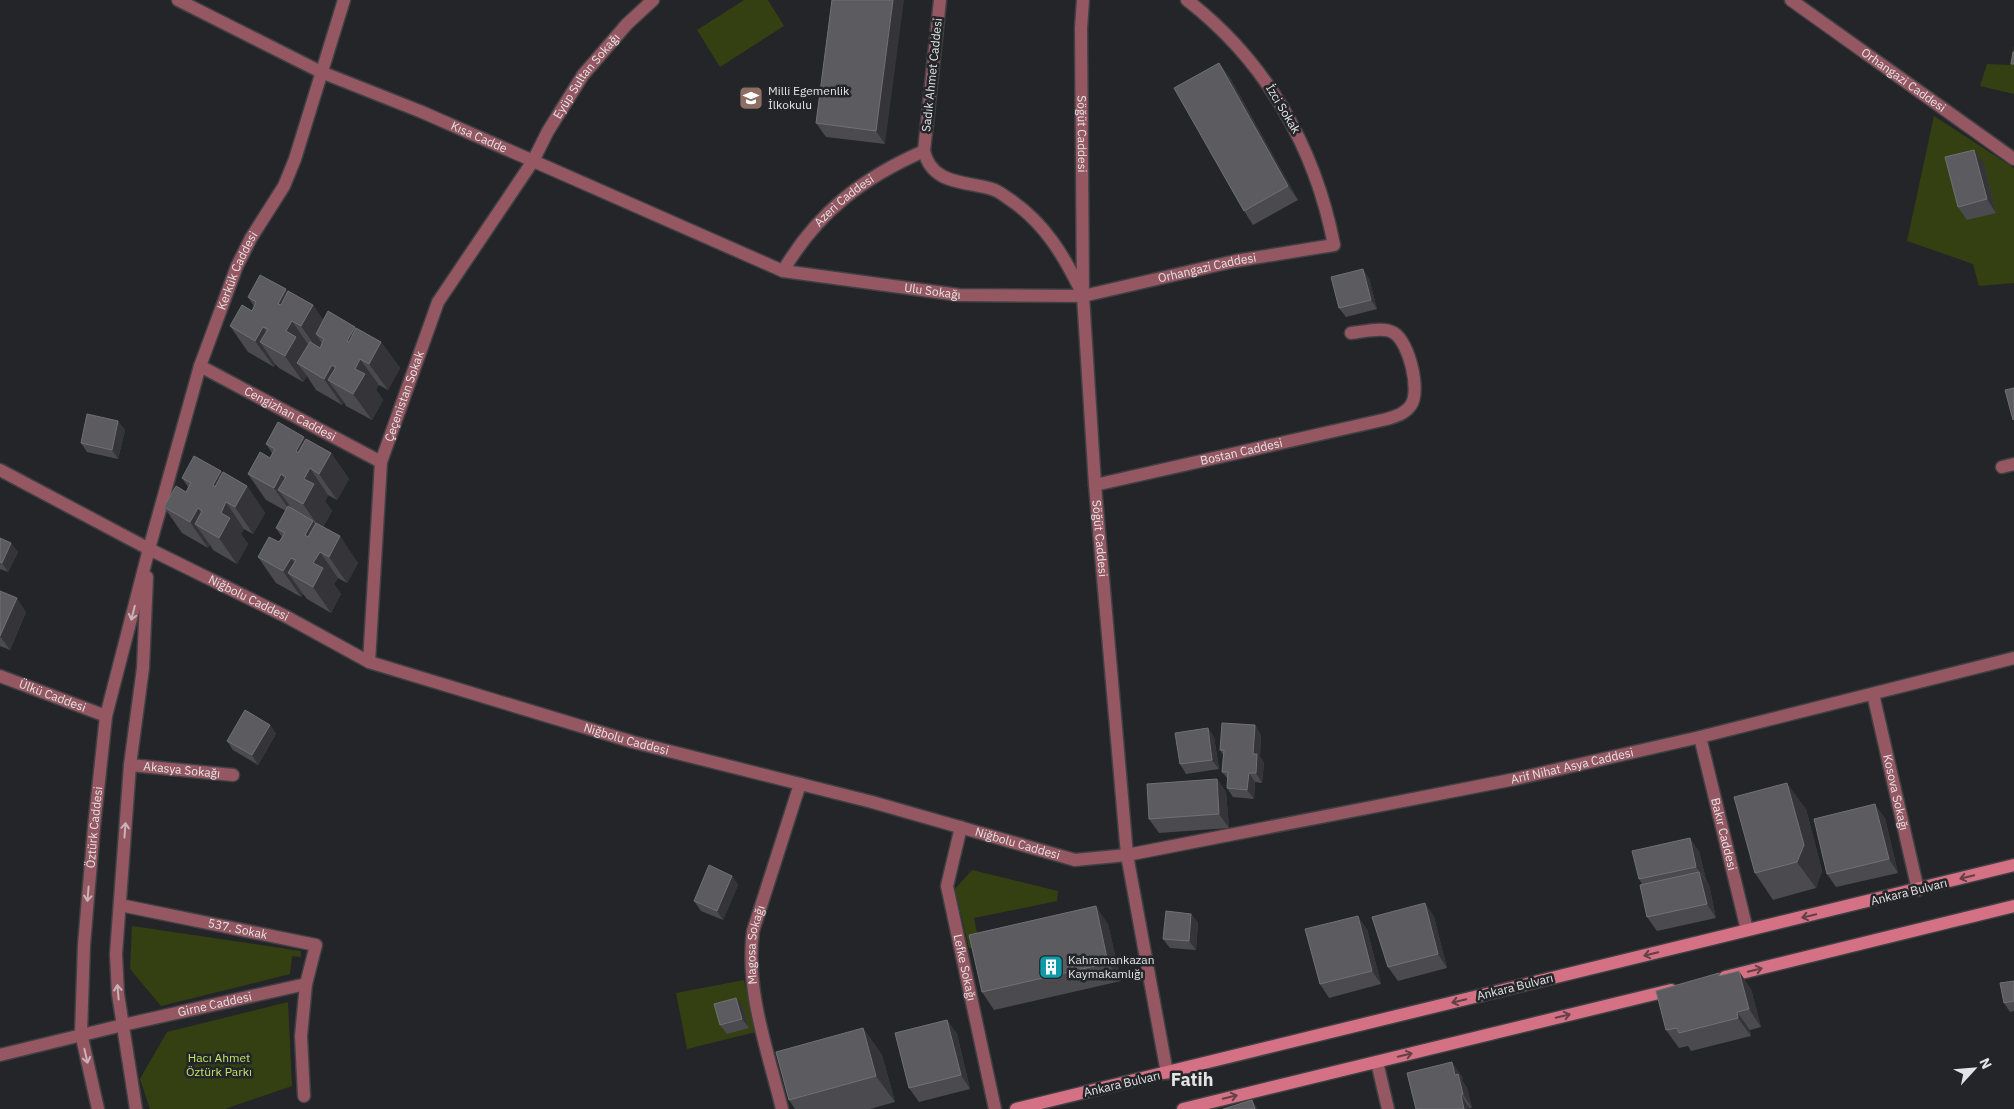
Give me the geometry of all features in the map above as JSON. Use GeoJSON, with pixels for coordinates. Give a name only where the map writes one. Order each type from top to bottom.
{"type":"FeatureCollection","features":[{"type":"Feature","properties":{"kind":"main road","name":"Ankara Bulvarı"},"geometry":{"type":"LineString","coordinates":[[1016,1109],[2014,865]]}},
{"type":"Feature","properties":{"kind":"main road"},"geometry":{"type":"LineString","coordinates":[[1715,979],[2014,906]]}},
{"type":"Feature","properties":{"kind":"main road"},"geometry":{"type":"LineString","coordinates":[[1183,1109],[1686,986]]}},
{"type":"Feature","properties":{"kind":"street","name":"Kısa Cadde"},"geometry":{"type":"LineString","coordinates":[[178,0],[322,72],[422,112],[783,271]]}},
{"type":"Feature","properties":{"kind":"street","name":"Kerkük Caddesi"},"geometry":{"type":"LineString","coordinates":[[149,549],[200,366],[238,266],[251,238],[284,186],[295,159],[344,0]]}},
{"type":"Feature","properties":{"kind":"street","name":"Eyüp Sultan Sokağı"},"geometry":{"type":"LineString","coordinates":[[534,161],[548,131],[584,75],[627,24],[653,0]]}},
{"type":"Feature","properties":{"kind":"street","name":"Sadık Ahmet Caddesi"},"geometry":{"type":"LineString","coordinates":[[924,151],[940,0]]}},
{"type":"Feature","properties":{"kind":"street","name":"Söğüt Caddesi"},"geometry":{"type":"LineString","coordinates":[[1083,0],[1081,28],[1083,296],[1095,485],[1126,856],[1167,1073]]}},
{"type":"Feature","properties":{"kind":"street","name":"İzci Sokak"},"geometry":{"type":"LineString","coordinates":[[1187,0],[1222,30],[1244,53],[1281,103],[1296,130],[1317,178],[1334,245]]}},
{"type":"Feature","properties":{"kind":"street","name":"Orhangazi Caddesi"},"geometry":{"type":"LineString","coordinates":[[1791,0],[2014,159]]}},
{"type":"Feature","properties":{"kind":"street","name":"Azeri Caddesi"},"geometry":{"type":"LineString","coordinates":[[783,271],[799,244],[835,205],[877,174],[924,151]]}},
{"type":"Feature","properties":{"kind":"street"},"geometry":{"type":"LineString","coordinates":[[924,151],[929,165],[939,175],[994,190],[1028,214],[1057,246],[1083,296]]}},
{"type":"Feature","properties":{"kind":"street","name":"Çeçenistan Sokak"},"geometry":{"type":"LineString","coordinates":[[369,662],[381,462],[438,302],[534,161]]}},
{"type":"Feature","properties":{"kind":"street","name":"Orhangazi Caddesi"},"geometry":{"type":"LineString","coordinates":[[1083,296],[1235,261],[1334,245]]}},
{"type":"Feature","properties":{"kind":"street","name":"Ulu Sokağı"},"geometry":{"type":"LineString","coordinates":[[783,271],[959,295],[1083,296]]}},
{"type":"Feature","properties":{"kind":"street","name":"Bostan Caddesi"},"geometry":{"type":"LineString","coordinates":[[1095,485],[1387,419],[1403,413],[1414,399],[1413,374],[1408,355],[1394,332],[1385,330],[1351,333]]}},
{"type":"Feature","properties":{"kind":"street","name":"Cengizhan Caddesi"},"geometry":{"type":"LineString","coordinates":[[200,366],[381,462]]}},
{"type":"Feature","properties":{"kind":"street"},"geometry":{"type":"LineString","coordinates":[[0,470],[149,549],[143,668],[130,765],[116,954],[118,994],[136,1109]]}},
{"type":"Feature","properties":{"kind":"street","name":"Niğbolu Caddesi"},"geometry":{"type":"LineString","coordinates":[[149,549],[287,618],[369,662],[633,742],[800,784],[1076,860],[1126,856]]}},
{"type":"Feature","properties":{"kind":"street","name":"Öztürk Caddesi"},"geometry":{"type":"LineString","coordinates":[[98,1109],[81,1033],[84,945],[106,716],[149,549]]}},
{"type":"Feature","properties":{"kind":"street","name":"Arif Nihat Asya Caddesi"},"geometry":{"type":"LineString","coordinates":[[1126,856],[1384,806],[1700,737],[2014,658]]}},
{"type":"Feature","properties":{"kind":"street","name":"Ülkü Caddesi"},"geometry":{"type":"LineString","coordinates":[[0,676],[106,716]]}},
{"type":"Feature","properties":{"kind":"street","name":"Kosova Sokağı"},"geometry":{"type":"LineString","coordinates":[[1873,694],[1918,890]]}},
{"type":"Feature","properties":{"kind":"street","name":"Bakır Caddesi"},"geometry":{"type":"LineString","coordinates":[[1700,737],[1747,930]]}},
{"type":"Feature","properties":{"kind":"street","name":"Akasya Sokağı"},"geometry":{"type":"LineString","coordinates":[[130,765],[233,775]]}},
{"type":"Feature","properties":{"kind":"street","name":"Magosa Sokağı"},"geometry":{"type":"LineString","coordinates":[[782,1109],[752,988],[750,956],[753,930],[800,784]]}},
{"type":"Feature","properties":{"kind":"street","name":"Lefke Sokağı"},"geometry":{"type":"LineString","coordinates":[[961,827],[947,886],[995,1109]]}},
{"type":"Feature","properties":{"kind":"street","name":"537. Sokak"},"geometry":{"type":"LineString","coordinates":[[120,905],[316,945],[306,984]]}},
{"type":"Feature","properties":{"kind":"street"},"geometry":{"type":"LineString","coordinates":[[304,1096],[301,1036],[306,984]]}},
{"type":"Feature","properties":{"kind":"street","name":"Girne Caddesi"},"geometry":{"type":"LineString","coordinates":[[0,1055],[81,1033],[306,984]]}},
{"type":"Feature","properties":{"kind":"street"},"geometry":{"type":"LineString","coordinates":[[1377,1062],[1388,1109]]}},
{"type":"Feature","properties":{"kind":"green space"},"geometry":{"type":"Polygon","coordinates":[[[744,0],[768,0],[784,26],[720,67],[697,30],[744,0]]]}},
{"type":"Feature","properties":{"kind":"green space"},"geometry":{"type":"Polygon","coordinates":[[[2014,46],[2014,94],[1980,86],[1987,64],[2010,65],[2014,46]]]}},
{"type":"Feature","properties":{"kind":"green space"},"geometry":{"type":"Polygon","coordinates":[[[1934,116],[2014,168],[2014,283],[1979,286],[1973,264],[1907,241],[1934,116]]]}},
{"type":"Feature","properties":{"kind":"green space"},"geometry":{"type":"Polygon","coordinates":[[[972,870],[1058,891],[1057,901],[974,918],[980,947],[969,948],[955,889],[972,870]]]}},
{"type":"Feature","properties":{"kind":"green space"},"geometry":{"type":"Polygon","coordinates":[[[132,926],[301,951],[301,957],[292,956],[290,974],[161,1006],[130,969],[132,926]]]}},
{"type":"Feature","properties":{"kind":"green space"},"geometry":{"type":"Polygon","coordinates":[[[744,980],[756,1032],[687,1049],[676,993],[744,980]]]}},
{"type":"Feature","properties":{"kind":"green space","name":"Hacı Ahmet Öztürk Parkı"},"geometry":{"type":"Polygon","coordinates":[[[288,1002],[292,1086],[225,1109],[150,1109],[140,1079],[167,1032],[288,1002]]]}},
{"type":"Feature","properties":{"kind":"building"},"geometry":{"type":"Polygon","coordinates":[[[832,0],[893,0],[876,131],[816,123],[832,0]]]}},
{"type":"Feature","properties":{"kind":"building"},"geometry":{"type":"Polygon","coordinates":[[[2013,52],[2014,64],[2011,64],[2013,52]]]}},
{"type":"Feature","properties":{"kind":"building"},"geometry":{"type":"Polygon","coordinates":[[[1219,63],[1288,186],[1244,211],[1174,88],[1219,63]]]}},
{"type":"Feature","properties":{"kind":"building"},"geometry":{"type":"Polygon","coordinates":[[[1974,150],[1987,199],[1958,207],[1945,157],[1974,150]]]}},
{"type":"Feature","properties":{"kind":"building"},"geometry":{"type":"Polygon","coordinates":[[[1363,269],[1371,300],[1339,308],[1331,277],[1363,269]]]}},
{"type":"Feature","properties":{"kind":"building"},"geometry":{"type":"Polygon","coordinates":[[[260,275],[286,289],[278,304],[281,305],[288,291],[313,305],[301,326],[292,321],[286,331],[296,337],[285,356],[260,342],[268,329],[263,327],[255,341],[230,326],[242,305],[252,311],[256,302],[248,297],[260,275]]]}},
{"type":"Feature","properties":{"kind":"building"},"geometry":{"type":"Polygon","coordinates":[[[328,311],[355,327],[347,341],[349,342],[356,328],[381,342],[369,364],[360,359],[355,369],[365,374],[353,394],[328,380],[336,367],[332,365],[324,379],[297,363],[310,342],[320,348],[324,339],[316,334],[328,311]]]}},
{"type":"Feature","properties":{"kind":"building"},"geometry":{"type":"Polygon","coordinates":[[[2014,388],[2014,419],[2013,420],[2005,390],[2014,388]]]}},
{"type":"Feature","properties":{"kind":"building"},"geometry":{"type":"Polygon","coordinates":[[[87,414],[118,421],[112,450],[81,443],[87,414]]]}},
{"type":"Feature","properties":{"kind":"building"},"geometry":{"type":"Polygon","coordinates":[[[278,422],[304,437],[296,451],[298,453],[306,439],[331,453],[319,474],[310,468],[304,479],[314,484],[303,504],[278,490],[286,477],[281,474],[274,488],[248,474],[260,452],[270,458],[275,449],[266,444],[278,422]]]}},
{"type":"Feature","properties":{"kind":"building"},"geometry":{"type":"Polygon","coordinates":[[[194,456],[221,471],[213,485],[215,487],[223,472],[247,486],[235,507],[226,502],[221,513],[230,518],[219,538],[195,524],[202,511],[198,508],[190,522],[164,507],[176,486],[186,492],[191,483],[182,478],[194,456]]]}},
{"type":"Feature","properties":{"kind":"building"},"geometry":{"type":"Polygon","coordinates":[[[288,506],[313,521],[305,535],[308,537],[316,523],[340,536],[329,557],[320,552],[313,563],[323,568],[313,587],[288,573],[296,560],[291,558],[283,571],[258,557],[269,537],[279,542],[285,533],[276,528],[288,506]]]}},
{"type":"Feature","properties":{"kind":"building"},"geometry":{"type":"Polygon","coordinates":[[[0,538],[11,543],[2,563],[0,562],[0,538]]]}},
{"type":"Feature","properties":{"kind":"building"},"geometry":{"type":"Polygon","coordinates":[[[0,591],[17,598],[0,636],[0,591]]]}},
{"type":"Feature","properties":{"kind":"building"},"geometry":{"type":"Polygon","coordinates":[[[245,710],[270,725],[252,755],[227,741],[245,710]]]}},
{"type":"Feature","properties":{"kind":"building"},"geometry":{"type":"Polygon","coordinates":[[[1222,723],[1255,725],[1253,754],[1257,754],[1256,773],[1249,773],[1247,790],[1227,788],[1228,772],[1222,772],[1224,750],[1220,750],[1222,723]]]}},
{"type":"Feature","properties":{"kind":"building"},"geometry":{"type":"Polygon","coordinates":[[[1208,728],[1212,760],[1180,764],[1175,733],[1208,728]]]}},
{"type":"Feature","properties":{"kind":"building"},"geometry":{"type":"Polygon","coordinates":[[[1217,779],[1219,814],[1149,819],[1147,784],[1217,779]]]}},
{"type":"Feature","properties":{"kind":"building"},"geometry":{"type":"Polygon","coordinates":[[[1787,783],[1804,845],[1797,862],[1755,873],[1734,797],[1787,783]]]}},
{"type":"Feature","properties":{"kind":"building"},"geometry":{"type":"Polygon","coordinates":[[[1875,804],[1889,859],[1827,874],[1814,819],[1875,804]]]}},
{"type":"Feature","properties":{"kind":"building"},"geometry":{"type":"Polygon","coordinates":[[[1690,838],[1696,867],[1639,879],[1632,851],[1690,838]]]}},
{"type":"Feature","properties":{"kind":"building"},"geometry":{"type":"Polygon","coordinates":[[[709,865],[732,876],[717,911],[694,901],[709,865]]]}},
{"type":"Feature","properties":{"kind":"building"},"geometry":{"type":"Polygon","coordinates":[[[1699,872],[1707,904],[1647,917],[1640,885],[1699,872]]]}},
{"type":"Feature","properties":{"kind":"building"},"geometry":{"type":"Polygon","coordinates":[[[1425,903],[1438,954],[1388,967],[1372,917],[1425,903]]]}},
{"type":"Feature","properties":{"kind":"building","name":"Kahramankazan Kaymakamlığı"},"geometry":{"type":"Polygon","coordinates":[[[1096,906],[1108,963],[982,992],[969,935],[1096,906]]]}},
{"type":"Feature","properties":{"kind":"building"},"geometry":{"type":"Polygon","coordinates":[[[1166,911],[1191,914],[1189,941],[1163,939],[1166,911]]]}},
{"type":"Feature","properties":{"kind":"building"},"geometry":{"type":"Polygon","coordinates":[[[1358,916],[1372,971],[1320,984],[1305,929],[1358,916]]]}},
{"type":"Feature","properties":{"kind":"building"},"geometry":{"type":"Polygon","coordinates":[[[1739,971],[1749,1009],[1737,1012],[1738,1018],[1679,1033],[1677,1028],[1666,1030],[1656,991],[1719,973],[1719,976],[1739,971]]]}},
{"type":"Feature","properties":{"kind":"building"},"geometry":{"type":"Polygon","coordinates":[[[2014,981],[2014,1001],[2004,1003],[2000,983],[2014,981]]]}},
{"type":"Feature","properties":{"kind":"building"},"geometry":{"type":"Polygon","coordinates":[[[736,998],[742,1019],[720,1025],[714,1004],[736,998]]]}},
{"type":"Feature","properties":{"kind":"building"},"geometry":{"type":"Polygon","coordinates":[[[947,1020],[961,1075],[909,1088],[895,1033],[947,1020]]]}},
{"type":"Feature","properties":{"kind":"building"},"geometry":{"type":"Polygon","coordinates":[[[863,1028],[876,1076],[789,1100],[776,1052],[863,1028]]]}},
{"type":"Feature","properties":{"kind":"building"},"geometry":{"type":"Polygon","coordinates":[[[1452,1062],[1455,1075],[1458,1074],[1463,1094],[1461,1095],[1464,1109],[1416,1109],[1407,1073],[1452,1062]]]}},
{"type":"Feature","properties":{"kind":"building"},"geometry":{"type":"Polygon","coordinates":[[[1252,1100],[1255,1109],[1223,1109],[1252,1100]]]}},
{"type":"Feature","properties":{"kind":"place","name":"Milli Egemenlik İlkokulu"},"geometry":{"type":"Point","coordinates":[751,98]}},
{"type":"Feature","properties":{"kind":"place","name":"Kahramankazan Kaymakamlığı"},"geometry":{"type":"Point","coordinates":[1051,967]}},
{"type":"Feature","properties":{"kind":"district","name":"Fatih"},"geometry":{"type":"Point","coordinates":[1192,1080]}}]}
